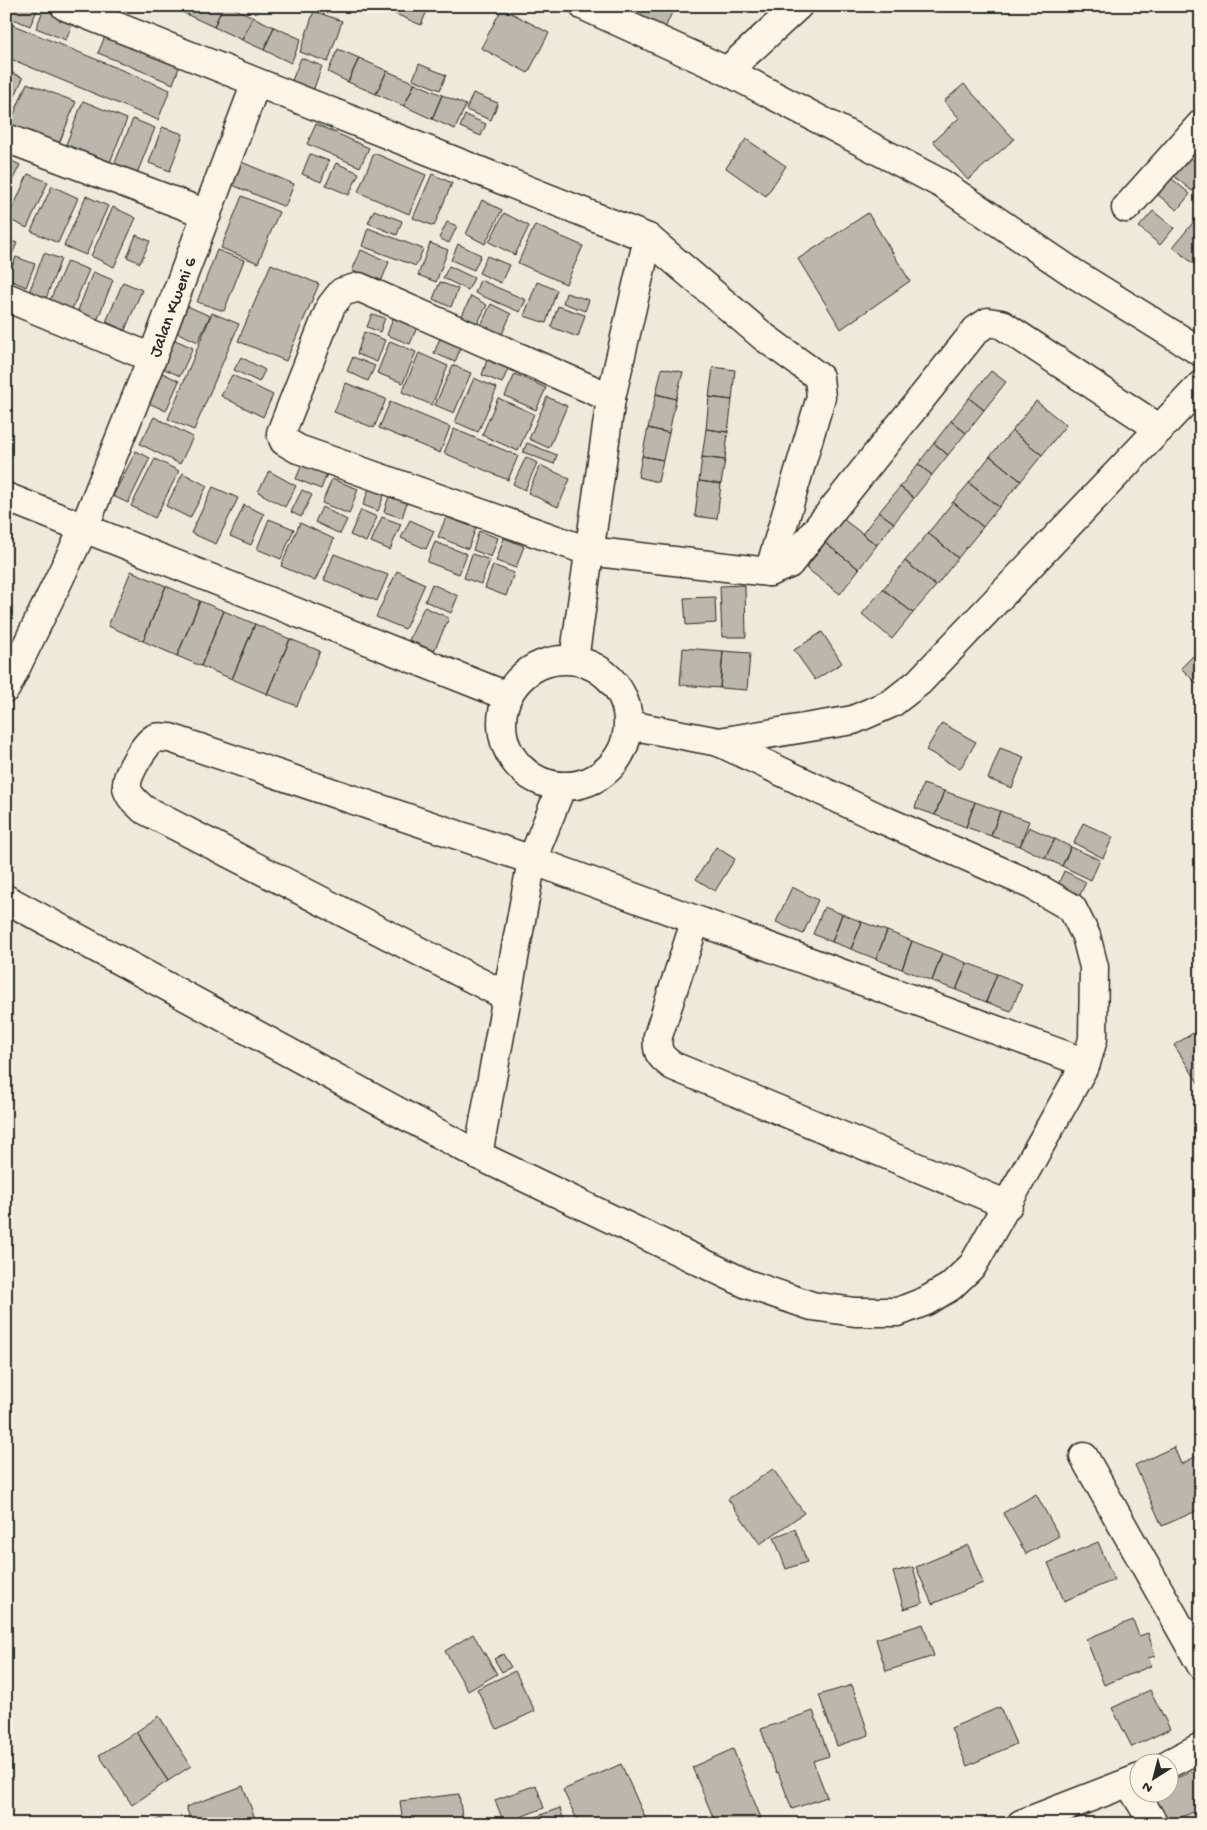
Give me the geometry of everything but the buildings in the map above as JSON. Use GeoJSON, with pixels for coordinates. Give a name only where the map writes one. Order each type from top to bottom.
{"type":"FeatureCollection","features":[{"type":"Feature","properties":{"kind":"street"},"geometry":{"type":"LineString","coordinates":[[65,6],[648,238],[764,337],[819,377],[821,397],[769,572]]}},
{"type":"Feature","properties":{"kind":"street"},"geometry":{"type":"LineString","coordinates":[[584,6],[727,71],[942,184],[1074,274],[1201,352]]}},
{"type":"Feature","properties":{"kind":"street"},"geometry":{"type":"LineString","coordinates":[[727,71],[798,6]]}},
{"type":"Feature","properties":{"kind":"street","name":"Jalan Kweni 6"},"geometry":{"type":"LineString","coordinates":[[6,688],[84,528],[152,358],[256,83]]}},
{"type":"Feature","properties":{"kind":"street"},"geometry":{"type":"LineString","coordinates":[[1126,208],[1201,124]]}},
{"type":"Feature","properties":{"kind":"street"},"geometry":{"type":"LineString","coordinates":[[6,138],[207,214]]}},
{"type":"Feature","properties":{"kind":"street"},"geometry":{"type":"LineString","coordinates":[[574,660],[588,550],[611,398],[648,238]]}},
{"type":"Feature","properties":{"kind":"street"},"geometry":{"type":"LineString","coordinates":[[611,398],[359,287],[342,292],[331,306],[281,433],[284,441],[298,450],[588,550],[769,572],[789,564],[976,330],[988,322],[1001,324],[1160,429]]}},
{"type":"Feature","properties":{"kind":"street"},"geometry":{"type":"LineString","coordinates":[[6,297],[152,358]]}},
{"type":"Feature","properties":{"kind":"street"},"geometry":{"type":"LineString","coordinates":[[719,742],[854,720],[892,703],[920,682],[1201,385]]}},
{"type":"Feature","properties":{"kind":"street"},"geometry":{"type":"LineString","coordinates":[[6,496],[507,696]]}},
{"type":"Feature","properties":{"kind":"street"},"geometry":{"type":"LineString","coordinates":[[554,660],[574,660],[596,668],[614,682],[626,702],[630,725],[624,750],[609,771],[587,784],[561,788],[532,778],[510,756],[501,727],[507,696],[518,679],[534,667],[554,660]]}},
{"type":"Feature","properties":{"kind":"street"},"geometry":{"type":"LineString","coordinates":[[6,899],[478,1154],[746,1284],[812,1306],[855,1312],[898,1312],[926,1301],[950,1287],[972,1265],[1008,1205],[1086,1063],[1093,1039],[1094,967],[1086,936],[1072,908],[1032,885],[877,817],[719,742],[630,725]]}},
{"type":"Feature","properties":{"kind":"street"},"geometry":{"type":"LineString","coordinates":[[506,996],[143,809],[131,797],[127,784],[130,772],[149,741],[157,737],[170,738],[532,860],[695,922],[1086,1063]]}},
{"type":"Feature","properties":{"kind":"street"},"geometry":{"type":"LineString","coordinates":[[478,1154],[532,860],[561,788]]}},
{"type":"Feature","properties":{"kind":"street"},"geometry":{"type":"LineString","coordinates":[[695,922],[658,1036],[657,1048],[661,1058],[673,1066],[1008,1205]]}},
{"type":"Feature","properties":{"kind":"street"},"geometry":{"type":"LineString","coordinates":[[1084,1457],[1201,1665]]}},
{"type":"Feature","properties":{"kind":"street"},"geometry":{"type":"LineString","coordinates":[[1180,1758],[1201,1747]]}},
{"type":"Feature","properties":{"kind":"street"},"geometry":{"type":"LineString","coordinates":[[1021,1824],[1130,1782]]}},
{"type":"Feature","properties":{"kind":"street"},"geometry":{"type":"LineString","coordinates":[[1144,1802],[1154,1824]]}}]}
